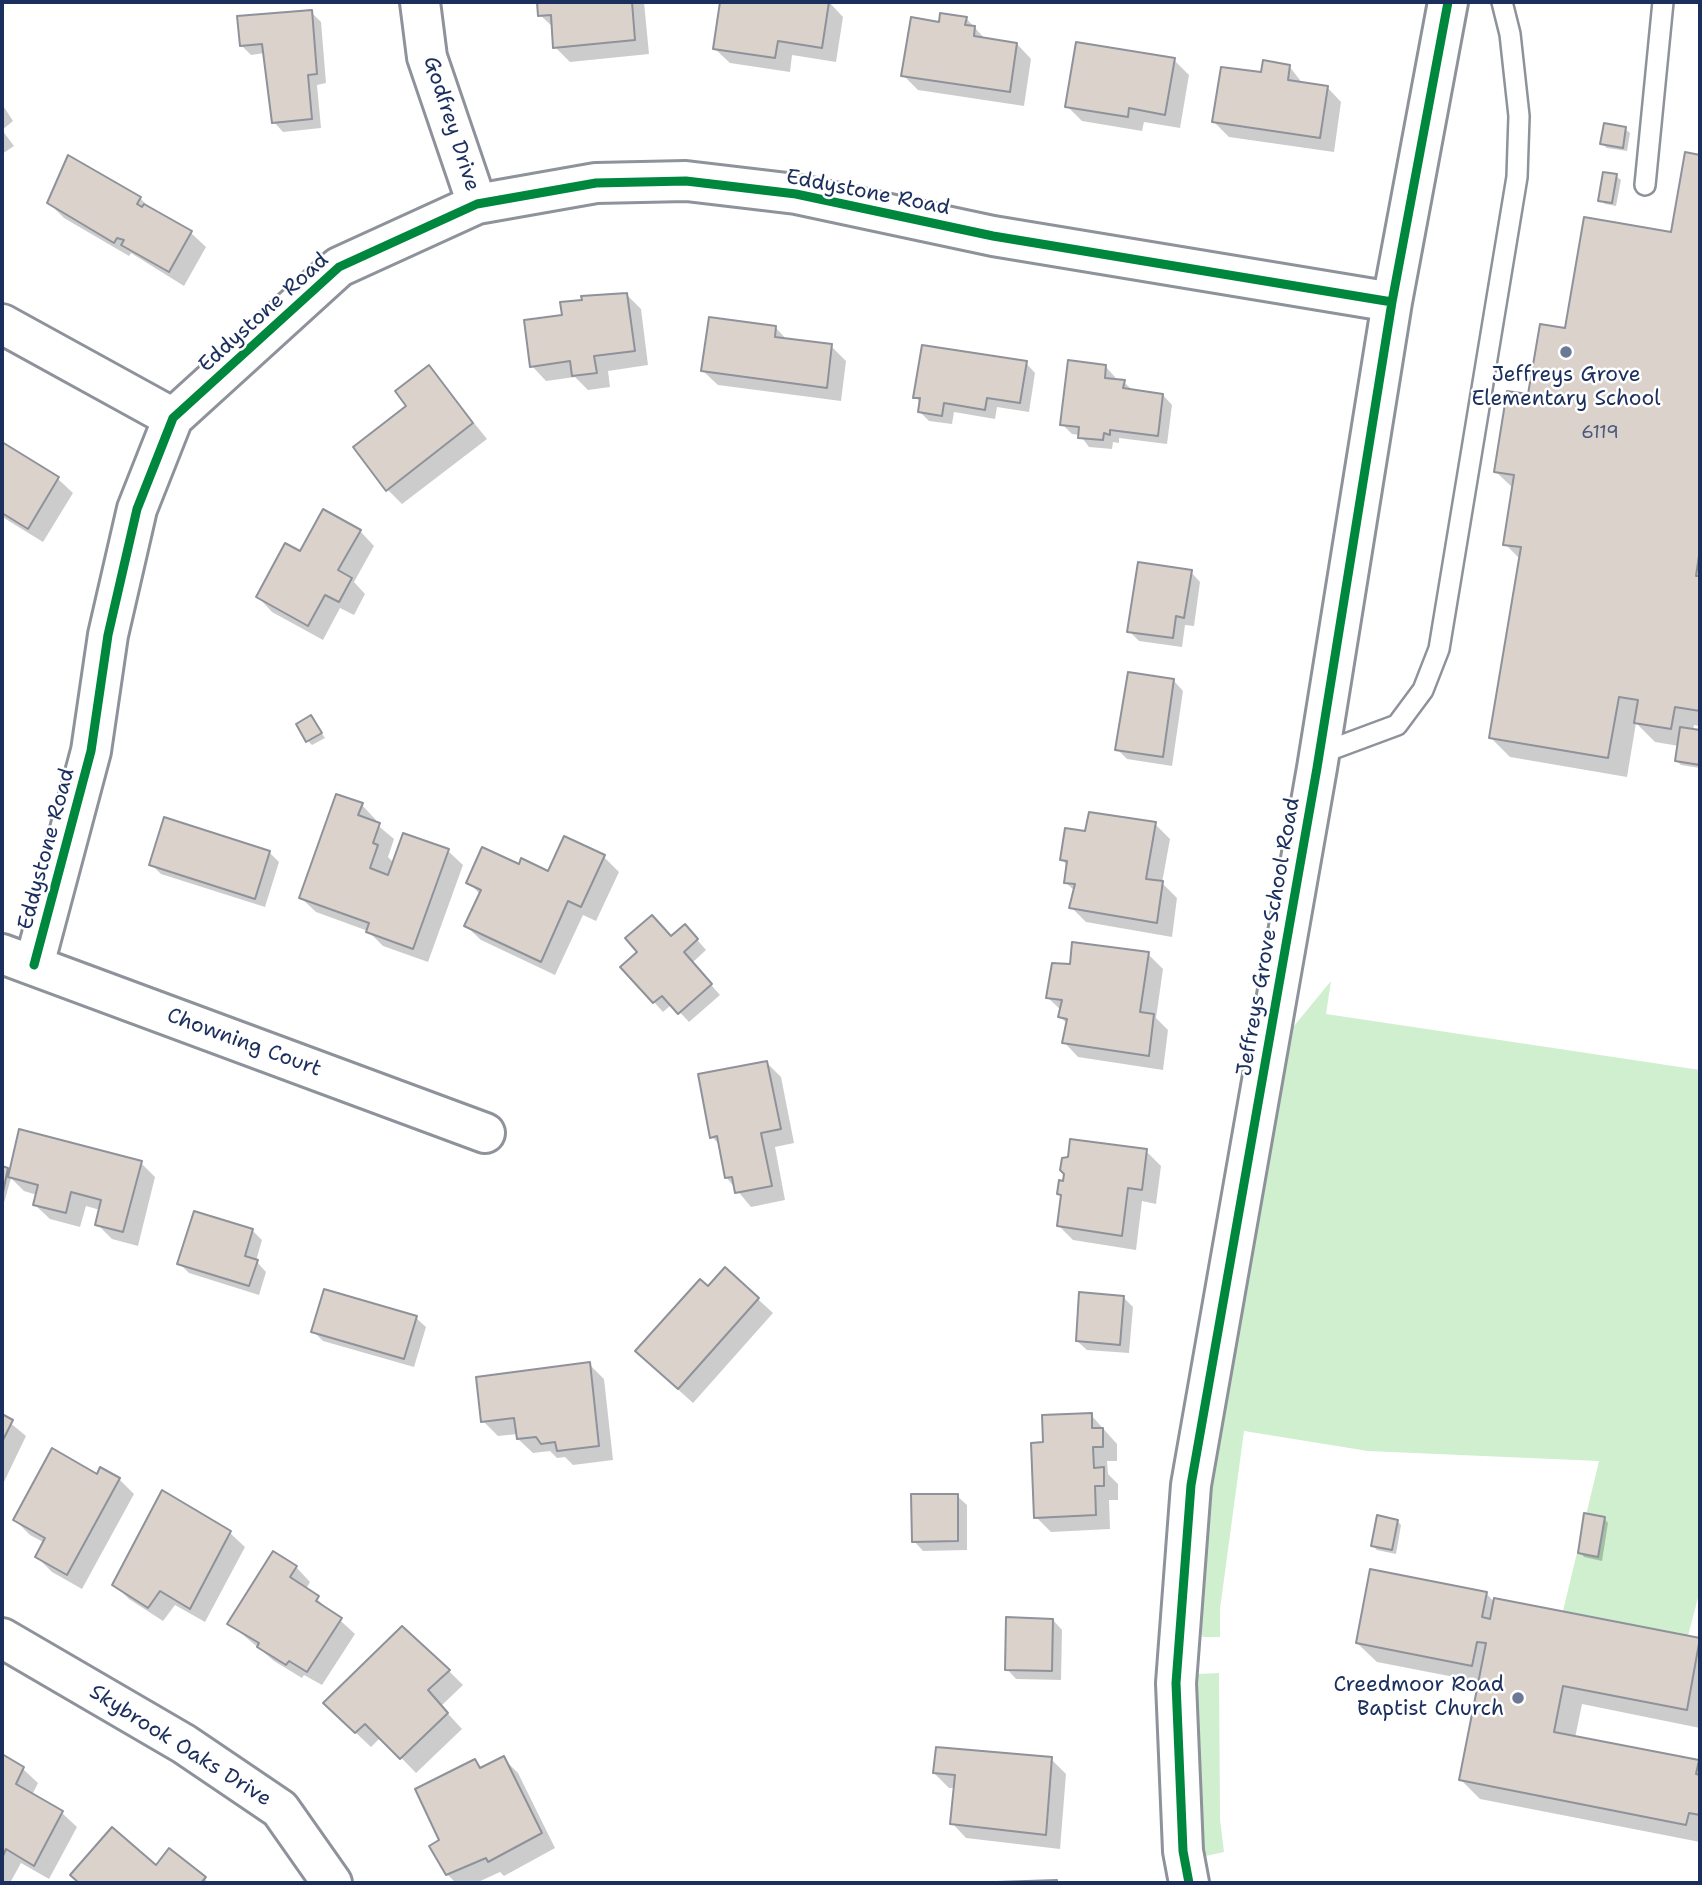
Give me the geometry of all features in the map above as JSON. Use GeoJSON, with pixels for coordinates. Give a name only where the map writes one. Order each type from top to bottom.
{"type":"FeatureCollection","features":[{"type":"Feature","properties":{"kind":"street","name":"Godfrey Drive"},"geometry":{"type":"LineString","coordinates":[[419,2],[427,58],[477,204]]}},
{"type":"Feature","properties":{"kind":"street","name":"Jeffreys Grove School Road"},"geometry":{"type":"LineString","coordinates":[[1189,1883],[1183,1851],[1176,1683],[1191,1485],[1319,754],[1392,302],[1448,2]]}},
{"type":"Feature","properties":{"kind":"street","name":"Eddystone Road"},"geometry":{"type":"LineString","coordinates":[[18,960],[91,751],[108,635],[137,509],[173,418],[339,267],[477,204],[596,183],[686,181],[796,194],[993,236],[1392,302]]}},
{"type":"Feature","properties":{"kind":"street"},"geometry":{"type":"LineString","coordinates":[[2,324],[173,418]]}},
{"type":"Feature","properties":{"kind":"street","name":"Chowning Court"},"geometry":{"type":"LineString","coordinates":[[18,960],[485,1133]]}},
{"type":"Feature","properties":{"kind":"street","name":"Skybrook Oaks Drive"},"geometry":{"type":"LineString","coordinates":[[2,1638],[184,1744],[280,1809],[332,1883]]}},
{"type":"Feature","properties":{"kind":"lane"},"geometry":{"type":"LineString","coordinates":[[1319,754],[1397,725],[1423,690],[1440,649],[1517,177],[1519,116],[1510,34],[1502,2]]}},
{"type":"Feature","properties":{"kind":"lane"},"geometry":{"type":"LineString","coordinates":[[1645,185],[1663,2]]}},
{"type":"Feature","properties":{"kind":"green space"},"geometry":{"type":"Polygon","coordinates":[[[1331,981],[1326,1014],[1700,1070],[1700,1590],[1688,1636],[1563,1611],[1599,1461],[1368,1451],[1244,1431],[1220,1609],[1220,1637],[1203,1637],[1194,1620],[1202,1537],[1289,1032],[1331,981]]]}},
{"type":"Feature","properties":{"kind":"green space"},"geometry":{"type":"Polygon","coordinates":[[[1219,1673],[1220,1819],[1224,1852],[1201,1857],[1191,1691],[1197,1674],[1219,1673]]]}},
{"type":"Feature","properties":{"kind":"building"},"geometry":{"type":"Polygon","coordinates":[[[537,2],[632,2],[635,40],[553,48],[551,15],[538,16],[537,2]]]}},
{"type":"Feature","properties":{"kind":"building"},"geometry":{"type":"Polygon","coordinates":[[[720,2],[829,2],[822,48],[778,41],[775,58],[713,49],[720,2]]]}},
{"type":"Feature","properties":{"kind":"building"},"geometry":{"type":"Polygon","coordinates":[[[312,10],[317,74],[308,75],[312,119],[272,123],[262,44],[240,46],[237,16],[312,10]]]}},
{"type":"Feature","properties":{"kind":"building"},"geometry":{"type":"Polygon","coordinates":[[[940,13],[967,17],[965,25],[975,26],[974,36],[1017,43],[1010,92],[901,76],[911,17],[939,22],[940,13]]]}},
{"type":"Feature","properties":{"kind":"building"},"geometry":{"type":"Polygon","coordinates":[[[1076,42],[1175,58],[1165,115],[1129,108],[1128,117],[1065,107],[1076,42]]]}},
{"type":"Feature","properties":{"kind":"building"},"geometry":{"type":"Polygon","coordinates":[[[1263,60],[1290,65],[1288,80],[1328,86],[1320,138],[1212,122],[1221,67],[1261,72],[1263,60]]]}},
{"type":"Feature","properties":{"kind":"building"},"geometry":{"type":"Polygon","coordinates":[[[1604,123],[1626,127],[1623,148],[1600,144],[1604,123]]]}},
{"type":"Feature","properties":{"kind":"building"},"geometry":{"type":"Polygon","coordinates":[[[1685,152],[1700,155],[1700,549],[1696,576],[1700,576],[1700,711],[1675,707],[1671,729],[1634,723],[1638,700],[1619,697],[1608,758],[1489,738],[1521,547],[1503,545],[1514,475],[1494,472],[1507,391],[1528,394],[1540,324],[1565,328],[1584,217],[1671,232],[1685,152]]]}},
{"type":"Feature","properties":{"kind":"building"},"geometry":{"type":"Polygon","coordinates":[[[68,155],[141,197],[137,204],[142,207],[144,204],[192,231],[169,272],[121,245],[124,240],[117,238],[114,243],[47,203],[68,155]]]}},
{"type":"Feature","properties":{"kind":"building"},"geometry":{"type":"Polygon","coordinates":[[[1603,172],[1617,174],[1612,203],[1598,201],[1603,172]]]}},
{"type":"Feature","properties":{"kind":"building"},"geometry":{"type":"Polygon","coordinates":[[[627,293],[635,351],[594,356],[597,373],[572,376],[570,361],[530,367],[524,320],[562,315],[560,302],[582,300],[581,296],[627,293]]]}},
{"type":"Feature","properties":{"kind":"building"},"geometry":{"type":"Polygon","coordinates":[[[709,317],[776,326],[775,337],[832,344],[827,388],[701,371],[709,317]]]}},
{"type":"Feature","properties":{"kind":"building"},"geometry":{"type":"Polygon","coordinates":[[[922,345],[1027,361],[1020,403],[987,398],[985,410],[944,403],[942,416],[918,412],[920,398],[913,398],[922,345]]]}},
{"type":"Feature","properties":{"kind":"building"},"geometry":{"type":"Polygon","coordinates":[[[1068,360],[1106,365],[1105,378],[1125,380],[1123,388],[1163,394],[1158,436],[1110,430],[1110,435],[1104,433],[1103,440],[1078,438],[1079,427],[1060,425],[1068,360]]]}},
{"type":"Feature","properties":{"kind":"building"},"geometry":{"type":"Polygon","coordinates":[[[429,365],[473,423],[386,491],[353,447],[406,406],[395,391],[429,365]]]}},
{"type":"Feature","properties":{"kind":"building"},"geometry":{"type":"Polygon","coordinates":[[[2,442],[59,477],[28,529],[2,513],[2,442]]]}},
{"type":"Feature","properties":{"kind":"building"},"geometry":{"type":"Polygon","coordinates":[[[323,509],[361,530],[338,570],[352,578],[339,602],[325,595],[308,626],[256,597],[285,543],[300,551],[323,509]]]}},
{"type":"Feature","properties":{"kind":"building"},"geometry":{"type":"Polygon","coordinates":[[[1138,562],[1192,570],[1184,618],[1176,616],[1173,638],[1127,632],[1138,562]]]}},
{"type":"Feature","properties":{"kind":"building"},"geometry":{"type":"Polygon","coordinates":[[[1128,672],[1174,679],[1163,757],[1115,750],[1128,672]]]}},
{"type":"Feature","properties":{"kind":"building"},"geometry":{"type":"Polygon","coordinates":[[[311,715],[322,733],[306,742],[296,724],[311,715]]]}},
{"type":"Feature","properties":{"kind":"building"},"geometry":{"type":"Polygon","coordinates":[[[1680,727],[1700,730],[1700,765],[1675,761],[1680,727]]]}},
{"type":"Feature","properties":{"kind":"building"},"geometry":{"type":"Polygon","coordinates":[[[336,794],[363,803],[358,815],[380,823],[373,843],[378,845],[370,868],[388,875],[403,833],[449,849],[413,949],[366,932],[369,923],[299,898],[336,794]]]}},
{"type":"Feature","properties":{"kind":"building"},"geometry":{"type":"Polygon","coordinates":[[[1089,812],[1156,822],[1146,879],[1163,881],[1157,923],[1069,908],[1075,884],[1064,883],[1067,861],[1060,860],[1065,828],[1085,831],[1089,812]]]}},
{"type":"Feature","properties":{"kind":"building"},"geometry":{"type":"Polygon","coordinates":[[[164,817],[270,851],[255,899],[149,865],[164,817]]]}},
{"type":"Feature","properties":{"kind":"building"},"geometry":{"type":"Polygon","coordinates":[[[564,836],[605,855],[581,907],[568,901],[541,962],[464,926],[481,890],[466,883],[482,847],[519,864],[521,858],[548,871],[564,836]]]}},
{"type":"Feature","properties":{"kind":"building"},"geometry":{"type":"Polygon","coordinates":[[[652,915],[671,936],[685,924],[698,939],[684,952],[712,984],[678,1014],[662,996],[653,1003],[620,967],[637,952],[625,938],[652,915]]]}},
{"type":"Feature","properties":{"kind":"building"},"geometry":{"type":"Polygon","coordinates":[[[1072,942],[1149,952],[1140,1012],[1154,1014],[1149,1056],[1062,1043],[1067,1019],[1058,1017],[1062,1000],[1046,998],[1052,963],[1070,964],[1072,942]]]}},
{"type":"Feature","properties":{"kind":"building"},"geometry":{"type":"Polygon","coordinates":[[[767,1061],[781,1129],[761,1133],[772,1186],[735,1193],[732,1177],[725,1178],[717,1136],[710,1138],[698,1074],[767,1061]]]}},
{"type":"Feature","properties":{"kind":"building"},"geometry":{"type":"Polygon","coordinates":[[[19,1129],[142,1161],[123,1232],[95,1225],[101,1200],[71,1192],[66,1213],[33,1205],[38,1185],[8,1177],[19,1129]]]}},
{"type":"Feature","properties":{"kind":"building"},"geometry":{"type":"Polygon","coordinates":[[[1070,1139],[1147,1149],[1142,1190],[1128,1188],[1122,1236],[1057,1226],[1061,1195],[1057,1194],[1059,1180],[1063,1181],[1064,1174],[1060,1170],[1062,1158],[1068,1157],[1070,1139]]]}},
{"type":"Feature","properties":{"kind":"building"},"geometry":{"type":"Polygon","coordinates":[[[2,1166],[8,1168],[2,1197],[2,1166]]]}},
{"type":"Feature","properties":{"kind":"building"},"geometry":{"type":"Polygon","coordinates":[[[194,1211],[253,1229],[245,1256],[258,1260],[249,1286],[177,1264],[194,1211]]]}},
{"type":"Feature","properties":{"kind":"building"},"geometry":{"type":"Polygon","coordinates":[[[725,1267],[759,1298],[678,1389],[635,1351],[700,1279],[708,1286],[725,1267]]]}},
{"type":"Feature","properties":{"kind":"building"},"geometry":{"type":"Polygon","coordinates":[[[324,1289],[417,1316],[404,1359],[311,1332],[324,1289]]]}},
{"type":"Feature","properties":{"kind":"building"},"geometry":{"type":"Polygon","coordinates":[[[1079,1292],[1124,1296],[1120,1345],[1076,1341],[1079,1292]]]}},
{"type":"Feature","properties":{"kind":"building"},"geometry":{"type":"Polygon","coordinates":[[[590,1362],[599,1446],[557,1451],[555,1442],[541,1444],[536,1437],[517,1439],[514,1418],[481,1422],[476,1377],[590,1362]]]}},
{"type":"Feature","properties":{"kind":"building"},"geometry":{"type":"Polygon","coordinates":[[[1092,1413],[1092,1428],[1103,1428],[1103,1447],[1093,1447],[1094,1468],[1104,1467],[1104,1486],[1095,1486],[1096,1515],[1034,1518],[1031,1443],[1043,1442],[1042,1415],[1092,1413]]]}},
{"type":"Feature","properties":{"kind":"building"},"geometry":{"type":"Polygon","coordinates":[[[2,1414],[13,1420],[2,1442],[2,1414]]]}},
{"type":"Feature","properties":{"kind":"building"},"geometry":{"type":"Polygon","coordinates":[[[52,1448],[97,1474],[100,1467],[120,1478],[67,1575],[35,1557],[45,1538],[13,1520],[52,1448]]]}},
{"type":"Feature","properties":{"kind":"building"},"geometry":{"type":"Polygon","coordinates":[[[162,1490],[231,1531],[190,1609],[160,1591],[148,1608],[112,1585],[162,1490]]]}},
{"type":"Feature","properties":{"kind":"building"},"geometry":{"type":"Polygon","coordinates":[[[911,1494],[958,1494],[958,1541],[912,1542],[911,1494]]]}},
{"type":"Feature","properties":{"kind":"building"},"geometry":{"type":"Polygon","coordinates":[[[1584,1513],[1605,1517],[1598,1557],[1578,1553],[1584,1513]]]}},
{"type":"Feature","properties":{"kind":"building"},"geometry":{"type":"Polygon","coordinates":[[[1377,1515],[1398,1520],[1392,1550],[1371,1546],[1377,1515]]]}},
{"type":"Feature","properties":{"kind":"building"},"geometry":{"type":"Polygon","coordinates":[[[273,1551],[297,1566],[290,1577],[319,1596],[316,1601],[342,1618],[307,1672],[289,1661],[286,1665],[257,1647],[259,1643],[227,1624],[273,1551]]]}},
{"type":"Feature","properties":{"kind":"building","name":"Creedmoor Road Baptist Church"},"geometry":{"type":"Polygon","coordinates":[[[1370,1569],[1487,1592],[1482,1617],[1490,1619],[1494,1598],[1700,1638],[1687,1710],[1563,1686],[1554,1732],[1699,1760],[1696,1774],[1700,1775],[1700,1815],[1689,1813],[1686,1825],[1459,1780],[1486,1643],[1477,1642],[1472,1666],[1356,1643],[1370,1569]]]}},
{"type":"Feature","properties":{"kind":"building"},"geometry":{"type":"Polygon","coordinates":[[[1006,1617],[1053,1619],[1052,1671],[1005,1670],[1006,1617]]]}},
{"type":"Feature","properties":{"kind":"building"},"geometry":{"type":"Polygon","coordinates":[[[402,1626],[450,1670],[428,1690],[448,1713],[400,1759],[365,1724],[355,1733],[323,1703],[402,1626]]]}},
{"type":"Feature","properties":{"kind":"building"},"geometry":{"type":"Polygon","coordinates":[[[936,1747],[1052,1757],[1046,1835],[950,1824],[955,1775],[933,1773],[936,1747]]]}},
{"type":"Feature","properties":{"kind":"building"},"geometry":{"type":"Polygon","coordinates":[[[2,1754],[24,1767],[16,1784],[63,1811],[34,1866],[6,1849],[2,1858],[2,1754]]]}},
{"type":"Feature","properties":{"kind":"building"},"geometry":{"type":"Polygon","coordinates":[[[504,1756],[542,1833],[488,1862],[486,1858],[446,1875],[429,1846],[439,1840],[415,1789],[475,1759],[480,1768],[504,1756]]]}},
{"type":"Feature","properties":{"kind":"building"},"geometry":{"type":"Polygon","coordinates":[[[112,1827],[156,1865],[169,1848],[206,1877],[201,1883],[79,1883],[70,1875],[112,1827]]]}},
{"type":"Feature","properties":{"kind":"building"},"geometry":{"type":"Polygon","coordinates":[[[1057,1880],[1057,1883],[966,1883],[1057,1880]]]}},
{"type":"Feature","properties":{"kind":"cycle path"},"geometry":{"type":"LineString","coordinates":[[1189,1883],[1183,1851],[1176,1683],[1191,1485],[1317,768],[1392,302],[1448,2]]}},
{"type":"Feature","properties":{"kind":"cycle path"},"geometry":{"type":"LineString","coordinates":[[34,965],[91,751],[108,635],[137,509],[173,418],[339,267],[477,204],[596,183],[686,181],[796,194],[993,236],[1392,302]]}},
{"type":"Feature","properties":{"kind":"place","name":"Jeffreys Grove Elementary School"},"geometry":{"type":"Point","coordinates":[1566,352]}},
{"type":"Feature","properties":{"kind":"place","name":"Creedmoor Road Baptist Church"},"geometry":{"type":"Point","coordinates":[1518,1698]}}]}
